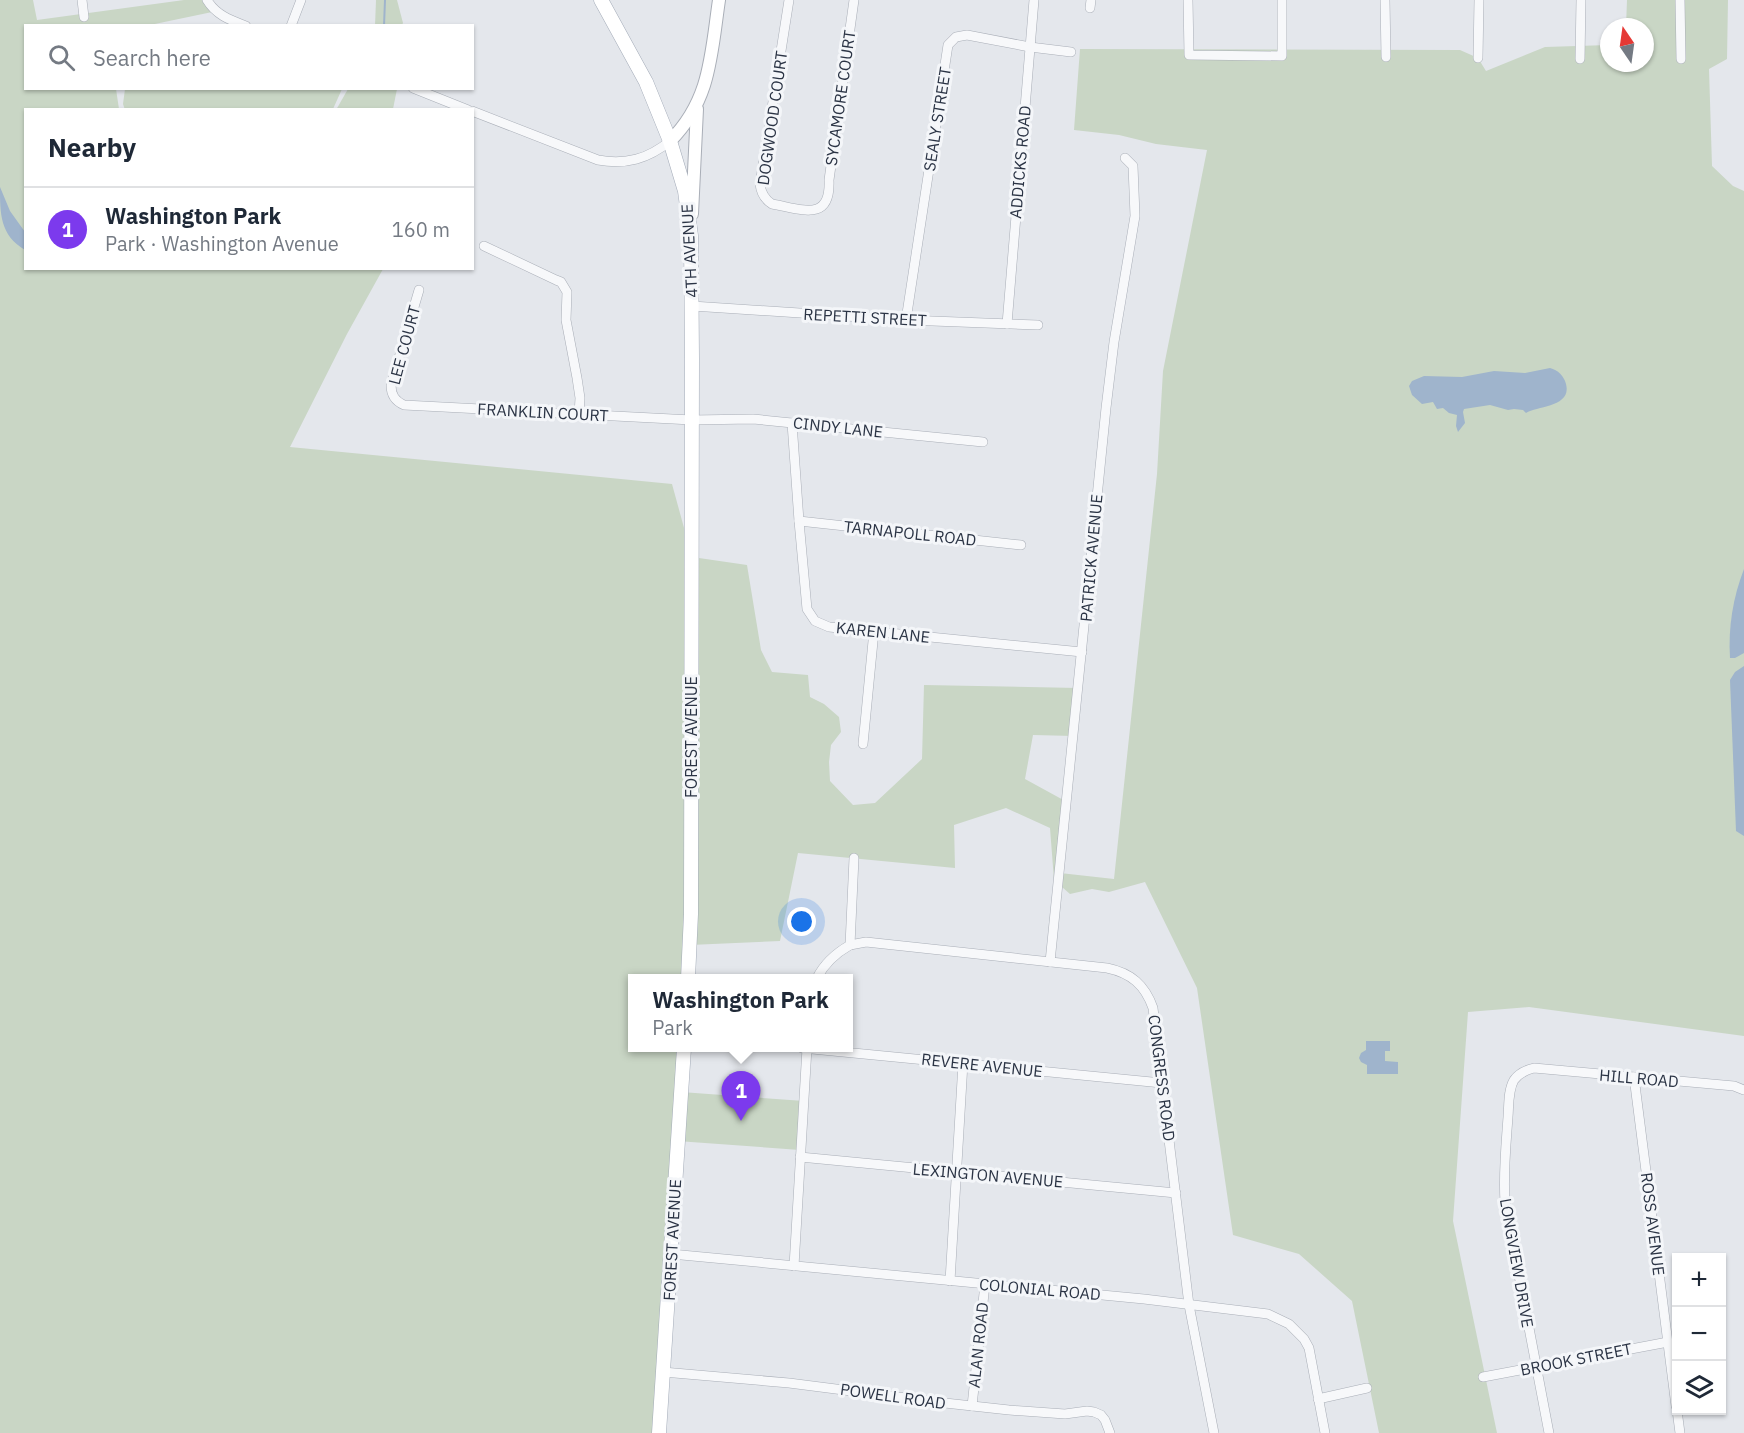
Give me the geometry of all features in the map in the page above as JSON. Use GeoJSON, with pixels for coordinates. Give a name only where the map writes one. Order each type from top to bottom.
{"type":"FeatureCollection","features":[{"type":"Feature","properties":{"kind":"main road"},"geometry":{"type":"LineString","coordinates":[[601,0],[646,82],[670,141],[690,119],[697,105],[707,75],[719,0]]}},
{"type":"Feature","properties":{"kind":"main road"},"geometry":{"type":"LineString","coordinates":[[691,236],[697,105]]}},
{"type":"Feature","properties":{"kind":"main road","name":"4TH AVENUE"},"geometry":{"type":"LineString","coordinates":[[670,141],[685,190],[691,236],[692,420]]}},
{"type":"Feature","properties":{"kind":"main road","name":"FOREST AVENUE"},"geometry":{"type":"LineString","coordinates":[[688,974],[691,914],[692,420]]}},
{"type":"Feature","properties":{"kind":"main road","name":"FOREST AVENUE"},"geometry":{"type":"LineString","coordinates":[[659,1433],[684,1052]]}},
{"type":"Feature","properties":{"kind":"street"},"geometry":{"type":"LineString","coordinates":[[82,0],[84,17]]}},
{"type":"Feature","properties":{"kind":"street"},"geometry":{"type":"LineString","coordinates":[[207,0],[224,17],[241,24]]}},
{"type":"Feature","properties":{"kind":"street"},"geometry":{"type":"LineString","coordinates":[[292,24],[301,0]]}},
{"type":"Feature","properties":{"kind":"street","name":"DOGWOOD COURT"},"geometry":{"type":"LineString","coordinates":[[789,0],[760,184],[761,190],[772,204],[810,210],[823,206],[829,196]]}},
{"type":"Feature","properties":{"kind":"street","name":"SYCAMORE COURT"},"geometry":{"type":"LineString","coordinates":[[829,196],[829,180],[854,0]]}},
{"type":"Feature","properties":{"kind":"street","name":"ADDICKS ROAD"},"geometry":{"type":"LineString","coordinates":[[1007,324],[1035,0]]}},
{"type":"Feature","properties":{"kind":"street"},"geometry":{"type":"LineString","coordinates":[[1188,0],[1189,55],[1282,56],[1282,0]]}},
{"type":"Feature","properties":{"kind":"street"},"geometry":{"type":"LineString","coordinates":[[1385,0],[1386,57]]}},
{"type":"Feature","properties":{"kind":"street"},"geometry":{"type":"LineString","coordinates":[[1478,58],[1479,0]]}},
{"type":"Feature","properties":{"kind":"street"},"geometry":{"type":"LineString","coordinates":[[1580,58],[1581,0]]}},
{"type":"Feature","properties":{"kind":"street"},"geometry":{"type":"LineString","coordinates":[[1680,0],[1681,59]]}},
{"type":"Feature","properties":{"kind":"street","name":"SEALY STREET"},"geometry":{"type":"LineString","coordinates":[[906,320],[948,45],[956,37],[967,35],[1071,52]]}},
{"type":"Feature","properties":{"kind":"street"},"geometry":{"type":"LineString","coordinates":[[418,90],[463,108]]}},
{"type":"Feature","properties":{"kind":"street"},"geometry":{"type":"LineString","coordinates":[[474,112],[598,160],[611,162],[638,159],[652,154],[670,141]]}},
{"type":"Feature","properties":{"kind":"street","name":"PATRICK AVENUE"},"geometry":{"type":"LineString","coordinates":[[1050,962],[1106,408],[1114,342],[1135,216],[1133,166],[1125,158]]}},
{"type":"Feature","properties":{"kind":"street"},"geometry":{"type":"LineString","coordinates":[[484,246],[556,280],[565,287],[567,292],[566,320],[580,398],[579,414]]}},
{"type":"Feature","properties":{"kind":"street","name":"LEE COURT"},"geometry":{"type":"LineString","coordinates":[[395,399],[391,385],[419,290]]}},
{"type":"Feature","properties":{"kind":"street","name":"REPETTI STREET"},"geometry":{"type":"LineString","coordinates":[[692,306],[906,320],[1038,325]]}},
{"type":"Feature","properties":{"kind":"street","name":"FRANKLIN COURT"},"geometry":{"type":"LineString","coordinates":[[395,399],[404,405],[692,420]]}},
{"type":"Feature","properties":{"kind":"street","name":"CINDY LANE"},"geometry":{"type":"LineString","coordinates":[[692,420],[753,419],[983,442]]}},
{"type":"Feature","properties":{"kind":"street","name":"KAREN LANE"},"geometry":{"type":"LineString","coordinates":[[792,423],[807,609],[821,625],[1082,652]]}},
{"type":"Feature","properties":{"kind":"street","name":"TARNAPOLL ROAD"},"geometry":{"type":"LineString","coordinates":[[799,521],[1021,546]]}},
{"type":"Feature","properties":{"kind":"street"},"geometry":{"type":"LineString","coordinates":[[862,744],[874,631]]}},
{"type":"Feature","properties":{"kind":"street"},"geometry":{"type":"LineString","coordinates":[[820,974],[834,955],[850,945],[854,858]]}},
{"type":"Feature","properties":{"kind":"street","name":"CONGRESS ROAD"},"geometry":{"type":"LineString","coordinates":[[850,945],[866,942],[1118,970],[1143,987],[1153,1008],[1189,1305],[1214,1433]]}},
{"type":"Feature","properties":{"kind":"street"},"geometry":{"type":"LineString","coordinates":[[794,1266],[807,1052]]}},
{"type":"Feature","properties":{"kind":"street","name":"REVERE AVENUE"},"geometry":{"type":"LineString","coordinates":[[846,1052],[1162,1083]]}},
{"type":"Feature","properties":{"kind":"street"},"geometry":{"type":"LineString","coordinates":[[950,1281],[963,1064]]}},
{"type":"Feature","properties":{"kind":"street","name":"HILL ROAD"},"geometry":{"type":"LineString","coordinates":[[1534,1068],[1734,1086],[1744,1090]]}},
{"type":"Feature","properties":{"kind":"street","name":"LONGVIEW DRIVE"},"geometry":{"type":"LineString","coordinates":[[1534,1068],[1519,1074],[1512,1086],[1506,1130],[1504,1183],[1507,1219],[1549,1433]]}},
{"type":"Feature","properties":{"kind":"street","name":"ROSS AVENUE"},"geometry":{"type":"LineString","coordinates":[[1634,1077],[1672,1370]]}},
{"type":"Feature","properties":{"kind":"street","name":"LEXINGTON AVENUE"},"geometry":{"type":"LineString","coordinates":[[801,1157],[1176,1193]]}},
{"type":"Feature","properties":{"kind":"street","name":"COLONIAL ROAD"},"geometry":{"type":"LineString","coordinates":[[671,1254],[1269,1314],[1289,1323],[1297,1330],[1309,1348],[1325,1433]]}},
{"type":"Feature","properties":{"kind":"street","name":"ALAN ROAD"},"geometry":{"type":"LineString","coordinates":[[972,1406],[985,1284]]}},
{"type":"Feature","properties":{"kind":"street","name":"BROOK STREET"},"geometry":{"type":"LineString","coordinates":[[1484,1377],[1668,1342]]}},
{"type":"Feature","properties":{"kind":"street","name":"POWELL ROAD"},"geometry":{"type":"LineString","coordinates":[[663,1372],[789,1383],[972,1406],[1065,1414],[1087,1411],[1094,1412],[1105,1420],[1110,1433]]}},
{"type":"Feature","properties":{"kind":"street"},"geometry":{"type":"LineString","coordinates":[[1318,1399],[1367,1388]]}},
{"type":"Feature","properties":{"kind":"street"},"geometry":{"type":"LineString","coordinates":[[1678,1415],[1680,1433]]}},
{"type":"Feature","properties":{"kind":"green space"},"geometry":{"type":"Polygon","coordinates":[[[0,0],[33,0],[37,20],[184,0],[208,0],[217,11],[155,24],[24,24],[24,90],[116,90],[119,108],[24,108],[24,270],[382,270],[290,447],[672,484],[692,557],[747,565],[761,650],[772,672],[808,675],[810,697],[824,704],[839,717],[841,732],[831,745],[830,781],[853,805],[875,803],[922,759],[924,685],[1078,688],[1074,736],[1033,735],[1025,779],[1067,802],[1060,873],[1114,879],[1157,474],[1163,371],[1207,150],[1074,130],[1080,49],[1460,50],[1478,58],[1486,71],[1545,47],[1600,45],[1600,72],[1654,72],[1654,18],[1626,18],[1627,0],[1728,0],[1727,59],[1709,69],[1712,166],[1733,186],[1744,191],[1744,1036],[1529,1007],[1468,1012],[1453,1221],[1497,1433],[1379,1433],[1352,1301],[1299,1254],[1233,1235],[1197,988],[1145,882],[1109,892],[1092,889],[1070,894],[1054,880],[1050,828],[1006,808],[954,825],[955,868],[798,853],[780,941],[690,945],[688,974],[628,974],[628,1052],[684,1052],[681,1092],[804,1101],[800,1150],[677,1141],[659,1433],[0,1433],[0,0]]]}},
{"type":"Feature","properties":{"kind":"green space"},"geometry":{"type":"Polygon","coordinates":[[[376,0],[397,0],[402,24],[375,24],[376,0]]]}},
{"type":"Feature","properties":{"kind":"green space"},"geometry":{"type":"Polygon","coordinates":[[[125,90],[342,90],[333,108],[124,108],[125,90]]]}},
{"type":"Feature","properties":{"kind":"green space"},"geometry":{"type":"Polygon","coordinates":[[[347,90],[397,90],[393,108],[337,108],[347,90]]]}},
{"type":"Feature","properties":{"kind":"water"},"geometry":{"type":"Polygon","coordinates":[[[0,187],[10,211],[24,231],[24,249],[6,231],[0,206],[0,187]]]}},
{"type":"Feature","properties":{"kind":"water"},"geometry":{"type":"Polygon","coordinates":[[[1550,368],[1556,370],[1564,378],[1566,384],[1564,397],[1559,401],[1526,413],[1523,410],[1508,410],[1490,405],[1464,409],[1465,423],[1458,432],[1457,415],[1443,408],[1437,409],[1433,402],[1422,404],[1412,395],[1409,386],[1412,381],[1424,376],[1462,377],[1494,371],[1525,373],[1550,368]]]}},
{"type":"Feature","properties":{"kind":"water"},"geometry":{"type":"Polygon","coordinates":[[[1744,569],[1744,653],[1730,658],[1732,613],[1744,569]]]}},
{"type":"Feature","properties":{"kind":"water"},"geometry":{"type":"Polygon","coordinates":[[[1744,666],[1744,836],[1736,831],[1730,680],[1735,672],[1744,666]]]}},
{"type":"Feature","properties":{"kind":"water"},"geometry":{"type":"Polygon","coordinates":[[[1366,1041],[1390,1041],[1390,1051],[1385,1051],[1385,1061],[1398,1062],[1398,1074],[1367,1074],[1367,1065],[1359,1058],[1366,1050],[1366,1041]]]}},
{"type":"Feature","properties":{"kind":"waterway"},"geometry":{"type":"LineString","coordinates":[[384,24],[385,0]]}},
{"type":"Feature","properties":{"kind":"place","name":"Washington Park"},"geometry":{"type":"Point","coordinates":[741,1121]}}]}
